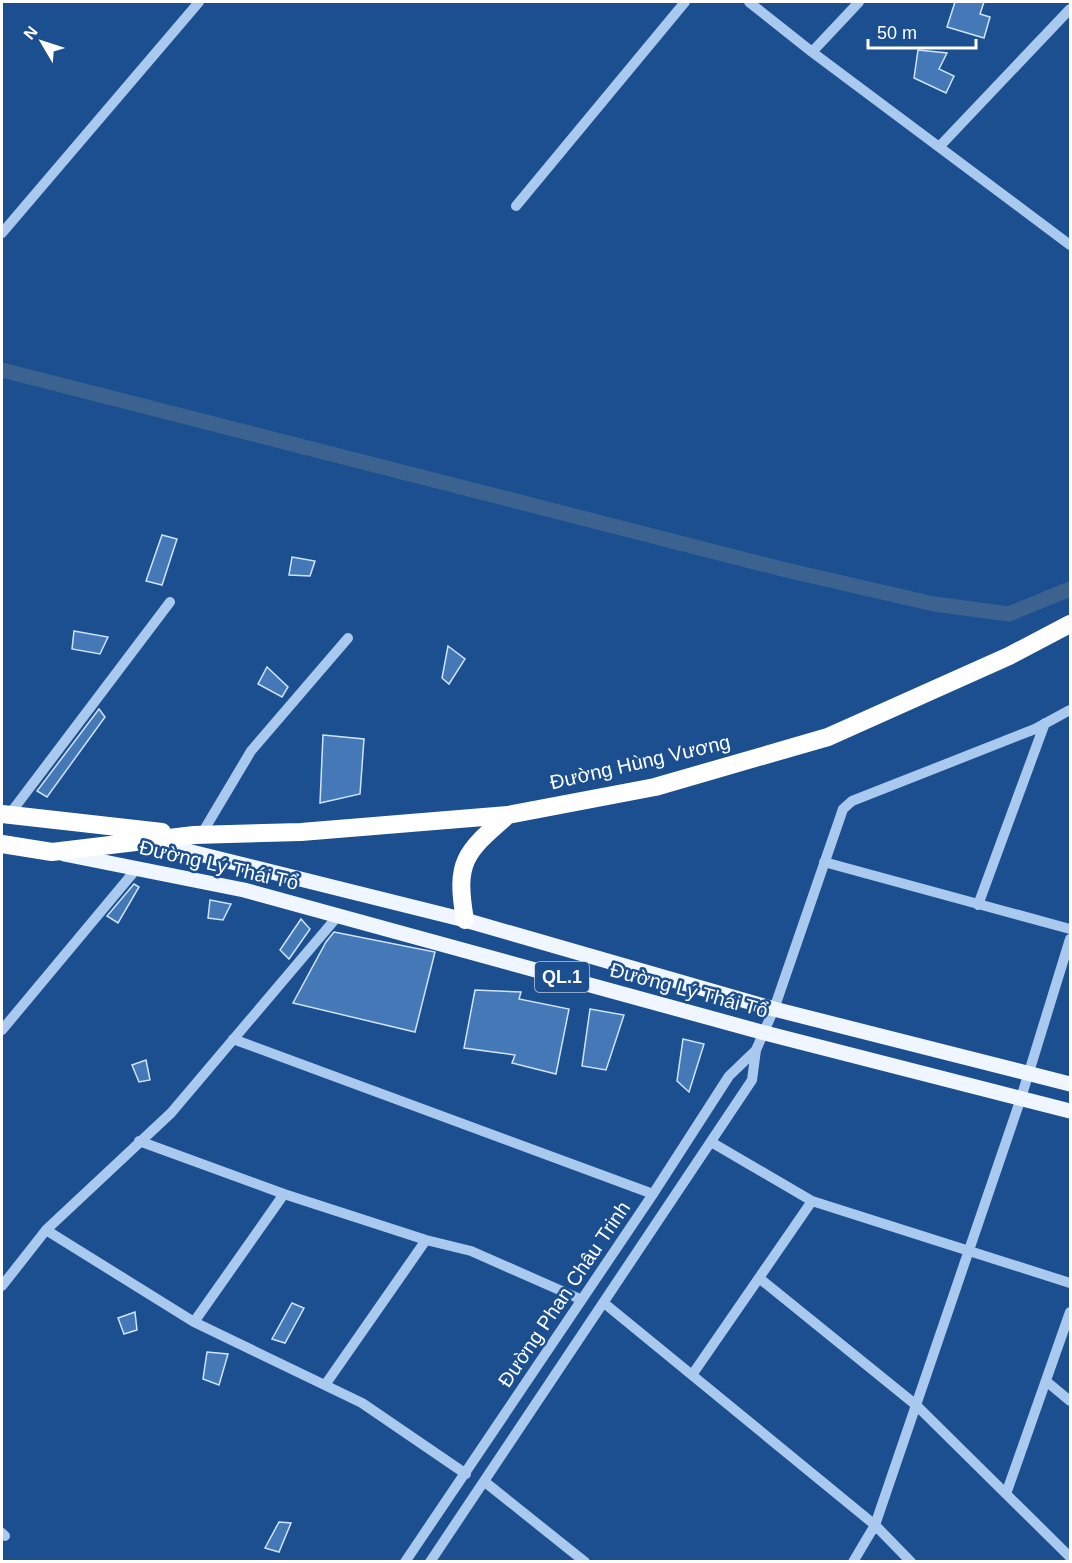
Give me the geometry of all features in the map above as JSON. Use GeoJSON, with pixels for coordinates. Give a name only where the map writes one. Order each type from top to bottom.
{"type":"FeatureCollection","features":[{"type":"Feature","properties":{"kind":"highway","name":"Đường Hùng Vương"},"geometry":{"type":"LineString","coordinates":[[2,844],[52,852],[197,835],[301,832],[508,815],[655,787],[828,736],[1009,656],[1071,624]]}},
{"type":"Feature","properties":{"kind":"highway","name":"Đường Hùng Vương"},"geometry":{"type":"LineString","coordinates":[[5,814],[197,835]]}},
{"type":"Feature","properties":{"kind":"highway"},"geometry":{"type":"LineString","coordinates":[[465,920],[460,887],[462,869],[469,855],[488,832],[508,815]]}},
{"type":"Feature","properties":{"kind":"main road","name":"Đường Lý Thái Tổ"},"geometry":{"type":"LineString","coordinates":[[60,821],[465,920],[774,1009],[1071,1084]]}},
{"type":"Feature","properties":{"kind":"main road","name":"Đường Lý Thái Tổ"},"geometry":{"type":"LineString","coordinates":[[52,852],[138,867],[244,890],[765,1033],[1071,1112]]}},
{"type":"Feature","properties":{"kind":"main road"},"geometry":{"type":"LineString","coordinates":[[424,939],[432,912]]}},
{"type":"Feature","properties":{"kind":"street"},"geometry":{"type":"LineString","coordinates":[[2,233],[199,2]]}},
{"type":"Feature","properties":{"kind":"street"},"geometry":{"type":"LineString","coordinates":[[516,206],[685,2]]}},
{"type":"Feature","properties":{"kind":"street"},"geometry":{"type":"LineString","coordinates":[[749,2],[812,52],[1071,245]]}},
{"type":"Feature","properties":{"kind":"street"},"geometry":{"type":"LineString","coordinates":[[812,52],[859,2]]}},
{"type":"Feature","properties":{"kind":"street"},"geometry":{"type":"LineString","coordinates":[[939,147],[1071,9]]}},
{"type":"Feature","properties":{"kind":"street"},"geometry":{"type":"LineString","coordinates":[[5,814],[170,602]]}},
{"type":"Feature","properties":{"kind":"street"},"geometry":{"type":"LineString","coordinates":[[197,835],[251,751],[348,638]]}},
{"type":"Feature","properties":{"kind":"street","name":"Đường Phan Châu Trinh"},"geometry":{"type":"LineString","coordinates":[[405,1562],[466,1474],[729,1076],[756,1050],[774,1009],[836,822],[843,809],[852,801],[1045,723],[1071,710]]}},
{"type":"Feature","properties":{"kind":"street"},"geometry":{"type":"LineString","coordinates":[[978,905],[1045,723]]}},
{"type":"Feature","properties":{"kind":"street"},"geometry":{"type":"LineString","coordinates":[[824,862],[1071,929]]}},
{"type":"Feature","properties":{"kind":"street"},"geometry":{"type":"LineString","coordinates":[[2,1030],[138,867]]}},
{"type":"Feature","properties":{"kind":"street"},"geometry":{"type":"LineString","coordinates":[[2,1286],[46,1230],[171,1113],[338,917]]}},
{"type":"Feature","properties":{"kind":"street"},"geometry":{"type":"LineString","coordinates":[[853,1562],[875,1525],[1021,1098],[1071,939]]}},
{"type":"Feature","properties":{"kind":"street"},"geometry":{"type":"LineString","coordinates":[[233,1039],[652,1194]]}},
{"type":"Feature","properties":{"kind":"street","name":"Đường Phan Châu Trinh"},"geometry":{"type":"LineString","coordinates":[[430,1562],[752,1080],[756,1050]]}},
{"type":"Feature","properties":{"kind":"street"},"geometry":{"type":"LineString","coordinates":[[139,1141],[284,1194],[426,1240],[471,1251],[580,1299]]}},
{"type":"Feature","properties":{"kind":"street"},"geometry":{"type":"LineString","coordinates":[[711,1142],[812,1201],[1071,1284]]}},
{"type":"Feature","properties":{"kind":"street"},"geometry":{"type":"LineString","coordinates":[[194,1322],[284,1194]]}},
{"type":"Feature","properties":{"kind":"street"},"geometry":{"type":"LineString","coordinates":[[692,1375],[812,1201]]}},
{"type":"Feature","properties":{"kind":"street"},"geometry":{"type":"LineString","coordinates":[[46,1230],[194,1322],[362,1403],[466,1474]]}},
{"type":"Feature","properties":{"kind":"street"},"geometry":{"type":"LineString","coordinates":[[326,1385],[426,1240]]}},
{"type":"Feature","properties":{"kind":"street"},"geometry":{"type":"LineString","coordinates":[[759,1278],[916,1405],[1071,1557]]}},
{"type":"Feature","properties":{"kind":"street"},"geometry":{"type":"LineString","coordinates":[[604,1303],[875,1525],[911,1562]]}},
{"type":"Feature","properties":{"kind":"street"},"geometry":{"type":"LineString","coordinates":[[1006,1494],[1071,1312]]}},
{"type":"Feature","properties":{"kind":"street"},"geometry":{"type":"LineString","coordinates":[[526,1381],[544,1392]]}},
{"type":"Feature","properties":{"kind":"street"},"geometry":{"type":"LineString","coordinates":[[1046,1381],[1071,1401]]}},
{"type":"Feature","properties":{"kind":"street"},"geometry":{"type":"LineString","coordinates":[[484,1482],[581,1560]]}},
{"type":"Feature","properties":{"kind":"building"},"geometry":{"type":"Polygon","coordinates":[[[955,2],[984,2],[980,14],[990,17],[984,38],[947,27],[955,2]]]}},
{"type":"Feature","properties":{"kind":"building"},"geometry":{"type":"Polygon","coordinates":[[[918,50],[947,53],[939,69],[954,76],[946,93],[914,78],[918,50]]]}},
{"type":"Feature","properties":{"kind":"building"},"geometry":{"type":"Polygon","coordinates":[[[162,535],[177,539],[162,585],[146,581],[162,535]]]}},
{"type":"Feature","properties":{"kind":"building"},"geometry":{"type":"Polygon","coordinates":[[[292,557],[315,561],[310,576],[289,575],[292,557]]]}},
{"type":"Feature","properties":{"kind":"building"},"geometry":{"type":"Polygon","coordinates":[[[74,631],[108,637],[100,654],[72,649],[74,631]]]}},
{"type":"Feature","properties":{"kind":"building"},"geometry":{"type":"Polygon","coordinates":[[[448,646],[465,659],[449,684],[442,678],[448,646]]]}},
{"type":"Feature","properties":{"kind":"building"},"geometry":{"type":"Polygon","coordinates":[[[267,667],[288,687],[282,697],[258,684],[267,667]]]}},
{"type":"Feature","properties":{"kind":"building"},"geometry":{"type":"Polygon","coordinates":[[[99,709],[105,717],[47,797],[37,791],[99,709]]]}},
{"type":"Feature","properties":{"kind":"building"},"geometry":{"type":"Polygon","coordinates":[[[323,735],[364,739],[360,794],[320,803],[323,735]]]}},
{"type":"Feature","properties":{"kind":"building"},"geometry":{"type":"Polygon","coordinates":[[[134,884],[139,887],[118,923],[107,916],[134,884]]]}},
{"type":"Feature","properties":{"kind":"building"},"geometry":{"type":"Polygon","coordinates":[[[210,900],[231,904],[223,920],[208,918],[210,900]]]}},
{"type":"Feature","properties":{"kind":"building"},"geometry":{"type":"Polygon","coordinates":[[[301,919],[310,929],[289,959],[280,950],[301,919]]]}},
{"type":"Feature","properties":{"kind":"building"},"geometry":{"type":"Polygon","coordinates":[[[334,932],[435,952],[415,1032],[293,1003],[326,942],[334,932]]]}},
{"type":"Feature","properties":{"kind":"building"},"geometry":{"type":"Polygon","coordinates":[[[475,990],[521,992],[519,999],[569,1009],[556,1074],[512,1063],[515,1055],[464,1048],[475,990]]]}},
{"type":"Feature","properties":{"kind":"building"},"geometry":{"type":"Polygon","coordinates":[[[590,1009],[624,1015],[606,1070],[582,1066],[590,1009]]]}},
{"type":"Feature","properties":{"kind":"building"},"geometry":{"type":"Polygon","coordinates":[[[683,1039],[704,1044],[689,1092],[677,1081],[683,1039]]]}},
{"type":"Feature","properties":{"kind":"building"},"geometry":{"type":"Polygon","coordinates":[[[146,1060],[150,1080],[139,1082],[132,1065],[146,1060]]]}},
{"type":"Feature","properties":{"kind":"building"},"geometry":{"type":"Polygon","coordinates":[[[292,1303],[304,1308],[285,1343],[272,1339],[292,1303]]]}},
{"type":"Feature","properties":{"kind":"building"},"geometry":{"type":"Polygon","coordinates":[[[135,1312],[137,1330],[124,1334],[118,1318],[135,1312]]]}},
{"type":"Feature","properties":{"kind":"building"},"geometry":{"type":"Polygon","coordinates":[[[207,1352],[228,1354],[219,1385],[203,1379],[207,1352]]]}},
{"type":"Feature","properties":{"kind":"building"},"geometry":{"type":"Polygon","coordinates":[[[279,1522],[291,1523],[279,1552],[265,1548],[279,1522]]]}},
{"type":"Feature","properties":{"kind":"waterway"},"geometry":{"type":"LineString","coordinates":[[2,370],[786,570],[934,604],[1009,614],[1070,589]]}}]}
